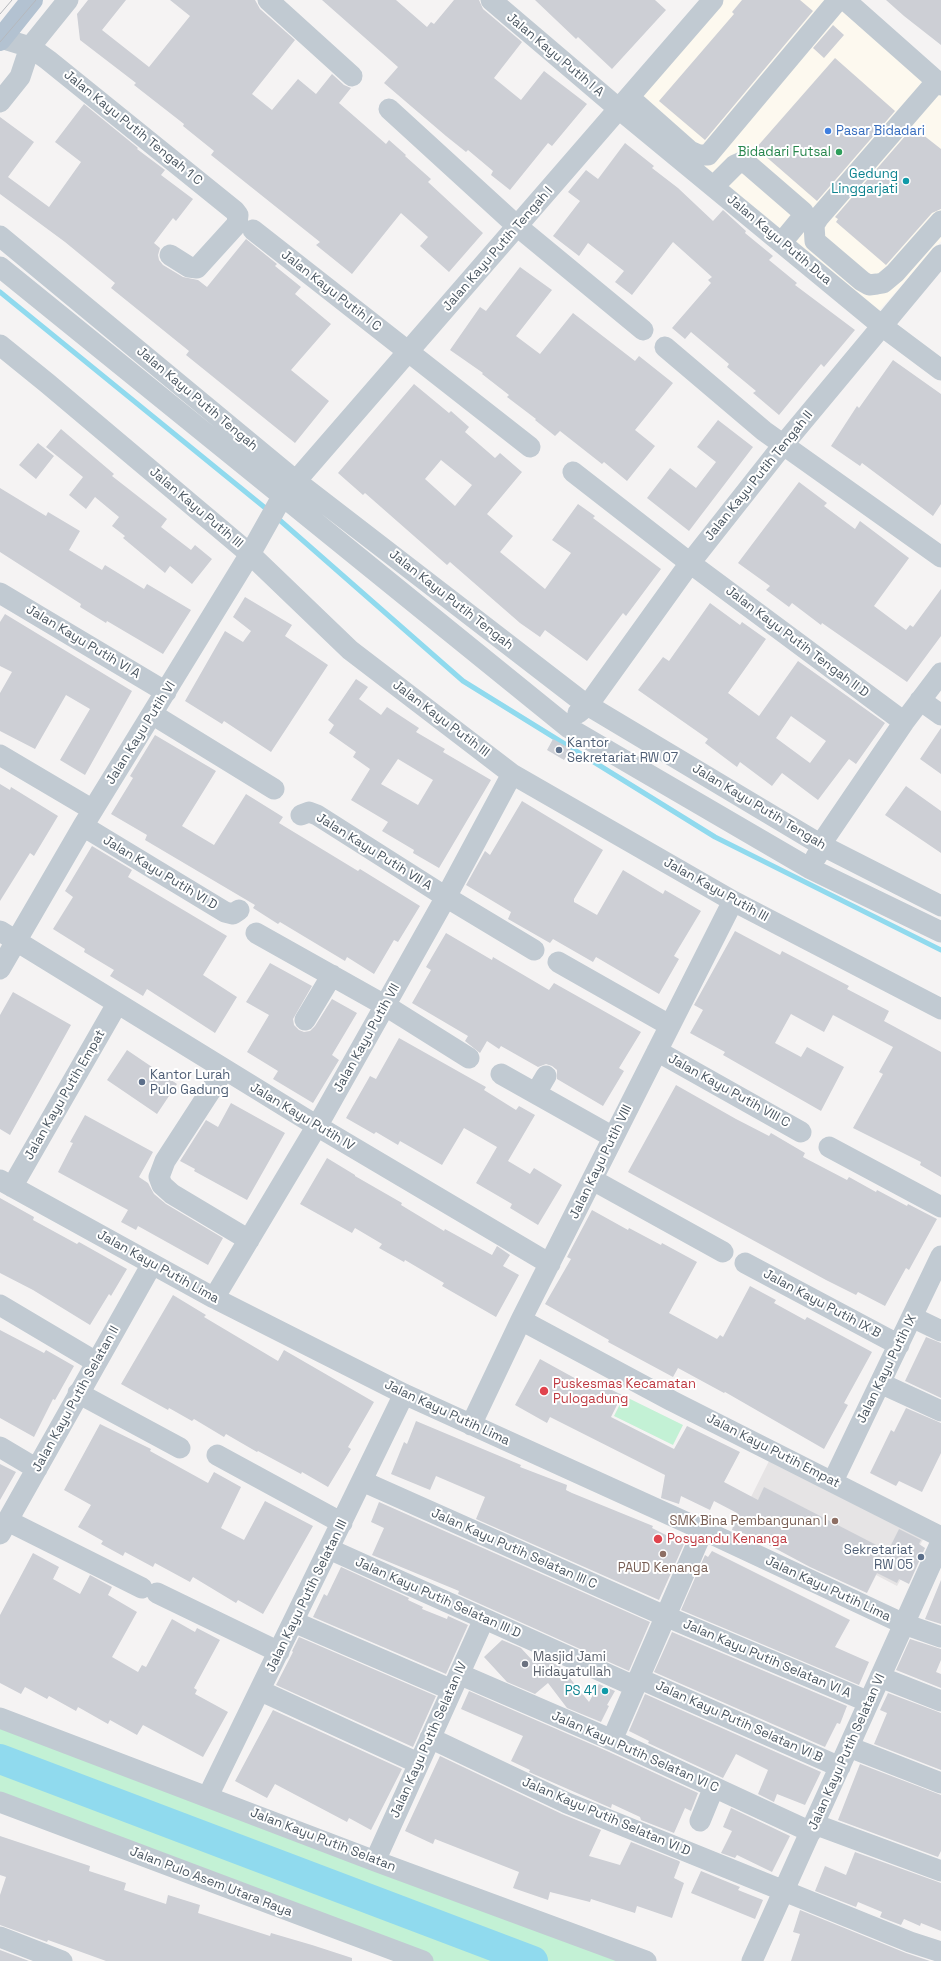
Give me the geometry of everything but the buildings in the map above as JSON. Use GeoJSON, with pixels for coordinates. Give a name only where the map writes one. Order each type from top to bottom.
{"type":"FeatureCollection","features":[{"type":"Feature","properties":{"kind":"main road"},"geometry":{"type":"LineString","coordinates":[[1,39],[32,0]]}},
{"type":"Feature","properties":{"kind":"street"},"geometry":{"type":"LineString","coordinates":[[0,102],[20,77],[30,47],[68,0]]}},
{"type":"Feature","properties":{"kind":"street"},"geometry":{"type":"LineString","coordinates":[[268,0],[352,76]]}},
{"type":"Feature","properties":{"kind":"street","name":"Jalan Kayu Putih I A"},"geometry":{"type":"LineString","coordinates":[[491,0],[624,103]]}},
{"type":"Feature","properties":{"kind":"street","name":"Jalan Kayu Putih Tengah I"},"geometry":{"type":"LineString","coordinates":[[279,503],[296,481],[409,352],[516,226],[713,0]]}},
{"type":"Feature","properties":{"kind":"street"},"geometry":{"type":"LineString","coordinates":[[624,103],[690,151],[699,155],[708,155],[838,0]]}},
{"type":"Feature","properties":{"kind":"street"},"geometry":{"type":"LineString","coordinates":[[816,241],[814,225],[819,217],[939,83],[845,0]]}},
{"type":"Feature","properties":{"kind":"street"},"geometry":{"type":"LineString","coordinates":[[1,39],[30,47]]}},
{"type":"Feature","properties":{"kind":"street","name":"Jalan Kayu Putih Tengah 1 C"},"geometry":{"type":"LineString","coordinates":[[30,47],[235,210],[239,218],[237,224],[197,268],[189,267],[170,255]]}},
{"type":"Feature","properties":{"kind":"street","name":"Jalan Kayu Putih Dua"},"geometry":{"type":"LineString","coordinates":[[624,103],[714,186],[882,326],[941,370]]}},
{"type":"Feature","properties":{"kind":"street"},"geometry":{"type":"LineString","coordinates":[[389,109],[516,226],[643,330]]}},
{"type":"Feature","properties":{"kind":"street"},"geometry":{"type":"LineString","coordinates":[[714,186],[735,165],[744,161],[803,212],[789,248]]}},
{"type":"Feature","properties":{"kind":"street"},"geometry":{"type":"LineString","coordinates":[[789,248],[808,238],[816,241],[862,281],[869,285],[884,283],[895,273],[941,221]]}},
{"type":"Feature","properties":{"kind":"street","name":"Jalan Kayu Putih I C"},"geometry":{"type":"LineString","coordinates":[[253,230],[530,447]]}},
{"type":"Feature","properties":{"kind":"street","name":"Jalan Kayu Putih Tengah"},"geometry":{"type":"LineString","coordinates":[[0,236],[296,481],[588,705],[822,843],[941,906]]}},
{"type":"Feature","properties":{"kind":"street","name":"Jalan Kayu Putih Tengah II"},"geometry":{"type":"LineString","coordinates":[[573,730],[578,713],[588,705],[690,563],[783,445],[941,255]]}},
{"type":"Feature","properties":{"kind":"street","name":"Jalan Kayu Putih Tengah"},"geometry":{"type":"LineString","coordinates":[[0,267],[279,503],[573,730],[806,866],[941,932]]}},
{"type":"Feature","properties":{"kind":"street","name":"Jalan Kayu Putih III"},"geometry":{"type":"LineString","coordinates":[[0,345],[253,549],[350,650],[512,774],[733,901],[941,1009]]}},
{"type":"Feature","properties":{"kind":"street"},"geometry":{"type":"LineString","coordinates":[[665,347],[764,431],[941,557]]}},
{"type":"Feature","properties":{"kind":"street","name":"Jalan Kayu Putih Tengah II D"},"geometry":{"type":"LineString","coordinates":[[573,472],[690,563],[904,722]]}},
{"type":"Feature","properties":{"kind":"street","name":"Jalan Kayu Putih VI"},"geometry":{"type":"LineString","coordinates":[[0,969],[8,936],[88,818],[253,549],[279,503]]}},
{"type":"Feature","properties":{"kind":"street","name":"Jalan Kayu Putih VI A"},"geometry":{"type":"LineString","coordinates":[[0,593],[166,692]]}},
{"type":"Feature","properties":{"kind":"street"},"geometry":{"type":"LineString","coordinates":[[806,866],[904,722],[941,673]]}},
{"type":"Feature","properties":{"kind":"street"},"geometry":{"type":"LineString","coordinates":[[920,700],[941,714]]}},
{"type":"Feature","properties":{"kind":"street"},"geometry":{"type":"LineString","coordinates":[[152,714],[274,789]]}},
{"type":"Feature","properties":{"kind":"street","name":"Jalan Kayu Putih VI D"},"geometry":{"type":"LineString","coordinates":[[0,754],[88,818],[225,912],[232,914],[239,910]]}},
{"type":"Feature","properties":{"kind":"street","name":"Jalan Kayu Putih VII"},"geometry":{"type":"LineString","coordinates":[[214,1298],[317,1126],[386,1006],[512,774]]}},
{"type":"Feature","properties":{"kind":"street","name":"Jalan Kayu Putih VII A"},"geometry":{"type":"LineString","coordinates":[[301,815],[309,812],[317,815],[446,897],[534,950]]}},
{"type":"Feature","properties":{"kind":"street","name":"Jalan Kayu Putih VIII"},"geometry":{"type":"LineString","coordinates":[[471,1425],[521,1320],[733,901]]}},
{"type":"Feature","properties":{"kind":"street"},"geometry":{"type":"LineString","coordinates":[[256,933],[386,1006],[469,1058]]}},
{"type":"Feature","properties":{"kind":"street","name":"Jalan Kayu Putih IV"},"geometry":{"type":"LineString","coordinates":[[8,936],[224,1070],[550,1264]]}},
{"type":"Feature","properties":{"kind":"street"},"geometry":{"type":"LineString","coordinates":[[558,962],[669,1026]]}},
{"type":"Feature","properties":{"kind":"street"},"geometry":{"type":"LineString","coordinates":[[305,1020],[332,975]]}},
{"type":"Feature","properties":{"kind":"street","name":"Jalan Kayu Putih Empat"},"geometry":{"type":"LineString","coordinates":[[6,1184],[117,1004]]}},
{"type":"Feature","properties":{"kind":"street","name":"Jalan Kayu Putih VIII C"},"geometry":{"type":"LineString","coordinates":[[657,1050],[801,1132]]}},
{"type":"Feature","properties":{"kind":"street"},"geometry":{"type":"LineString","coordinates":[[224,1070],[164,1160],[159,1177],[162,1185],[172,1194],[249,1240]]}},
{"type":"Feature","properties":{"kind":"street"},"geometry":{"type":"LineString","coordinates":[[501,1074],[541,1085],[613,1137]]}},
{"type":"Feature","properties":{"kind":"street"},"geometry":{"type":"LineString","coordinates":[[829,1147],[941,1207]]}},
{"type":"Feature","properties":{"kind":"street"},"geometry":{"type":"LineString","coordinates":[[593,1180],[723,1252]]}},
{"type":"Feature","properties":{"kind":"street","name":"Jalan Kayu Putih Lima"},"geometry":{"type":"LineString","coordinates":[[6,1184],[214,1298],[404,1394],[704,1530],[904,1624],[941,1638]]}},
{"type":"Feature","properties":{"kind":"street","name":"Jalan Kayu Putih IX"},"geometry":{"type":"LineString","coordinates":[[832,1481],[941,1256]]}},
{"type":"Feature","properties":{"kind":"street","name":"Jalan Kayu Putih IX B"},"geometry":{"type":"LineString","coordinates":[[745,1263],[899,1345]]}},
{"type":"Feature","properties":{"kind":"street","name":"Jalan Kayu Putih Selatan II"},"geometry":{"type":"LineString","coordinates":[[4,1528],[78,1393],[152,1264]]}},
{"type":"Feature","properties":{"kind":"street"},"geometry":{"type":"LineString","coordinates":[[0,1305],[96,1362]]}},
{"type":"Feature","properties":{"kind":"street"},"geometry":{"type":"LineString","coordinates":[[912,1318],[941,1330]]}},
{"type":"Feature","properties":{"kind":"street","name":"Jalan Kayu Putih Empat"},"geometry":{"type":"LineString","coordinates":[[521,1320],[672,1401],[941,1537]]}},
{"type":"Feature","properties":{"kind":"street"},"geometry":{"type":"LineString","coordinates":[[880,1383],[941,1411]]}},
{"type":"Feature","properties":{"kind":"street"},"geometry":{"type":"LineString","coordinates":[[78,1393],[180,1448]]}},
{"type":"Feature","properties":{"kind":"street","name":"Jalan Kayu Putih Selatan III"},"geometry":{"type":"LineString","coordinates":[[208,1796],[261,1691],[404,1394]]}},
{"type":"Feature","properties":{"kind":"street"},"geometry":{"type":"LineString","coordinates":[[0,1447],[37,1469]]}},
{"type":"Feature","properties":{"kind":"street"},"geometry":{"type":"LineString","coordinates":[[217,1455],[342,1523]]}},
{"type":"Feature","properties":{"kind":"street","name":"Jalan Kayu Putih Selatan III C"},"geometry":{"type":"LineString","coordinates":[[362,1482],[665,1616]]}},
{"type":"Feature","properties":{"kind":"street"},"geometry":{"type":"LineString","coordinates":[[4,1528],[149,1590],[279,1652]]}},
{"type":"Feature","properties":{"kind":"street"},"geometry":{"type":"LineString","coordinates":[[612,1740],[636,1682],[704,1530]]}},
{"type":"Feature","properties":{"kind":"street","name":"Jalan Kayu Putih Selatan VI"},"geometry":{"type":"LineString","coordinates":[[752,1961],[941,1542]]}},
{"type":"Feature","properties":{"kind":"street","name":"Jalan Kayu Putih Selatan III D"},"geometry":{"type":"LineString","coordinates":[[329,1549],[484,1619],[636,1682]]}},
{"type":"Feature","properties":{"kind":"street","name":"Jalan Kayu Putih Selatan VI A"},"geometry":{"type":"LineString","coordinates":[[665,1616],[869,1702]]}},
{"type":"Feature","properties":{"kind":"street","name":"Jalan Kayu Putih Selatan IV"},"geometry":{"type":"LineString","coordinates":[[375,1861],[484,1619]]}},
{"type":"Feature","properties":{"kind":"street","name":"Jalan Kayu Putih Selatan VI C"},"geometry":{"type":"LineString","coordinates":[[294,1622],[612,1740],[714,1787],[812,1828],[941,1871]]}},
{"type":"Feature","properties":{"kind":"street"},"geometry":{"type":"LineString","coordinates":[[880,1677],[941,1701]]}},
{"type":"Feature","properties":{"kind":"street","name":"Jalan Kayu Putih Selatan VI B"},"geometry":{"type":"LineString","coordinates":[[636,1682],[840,1767]]}},
{"type":"Feature","properties":{"kind":"street"},"geometry":{"type":"LineString","coordinates":[[261,1691],[418,1764]]}},
{"type":"Feature","properties":{"kind":"street","name":"Jalan Kayu Putih Selatan"},"geometry":{"type":"LineString","coordinates":[[0,1718],[639,1960]]}},
{"type":"Feature","properties":{"kind":"street","name":"Jalan Kayu Putih Selatan VI D"},"geometry":{"type":"LineString","coordinates":[[430,1738],[567,1803],[784,1892],[910,1942],[941,1952]]}},
{"type":"Feature","properties":{"kind":"street"},"geometry":{"type":"LineString","coordinates":[[849,1747],[941,1783]]}},
{"type":"Feature","properties":{"kind":"street"},"geometry":{"type":"LineString","coordinates":[[700,1821],[714,1787]]}},
{"type":"Feature","properties":{"kind":"street","name":"Jalan Pulo Asem Utara Raya"},"geometry":{"type":"LineString","coordinates":[[0,1802],[423,1961]]}},
{"type":"Feature","properties":{"kind":"street"},"geometry":{"type":"LineString","coordinates":[[0,1937],[62,1961]]}},
{"type":"Feature","properties":{"kind":"shaded area"},"geometry":{"type":"Polygon","coordinates":[[[723,0],[829,0],[941,96],[941,241],[877,313],[629,109],[723,0]]]}},
{"type":"Feature","properties":{"kind":"shaded area","name":"SMK Bina Pembangunan I"},"geometry":{"type":"Polygon","coordinates":[[[771,1457],[925,1536],[897,1586],[746,1507],[771,1457]]]}},
{"type":"Feature","properties":{"kind":"green space"},"geometry":{"type":"Polygon","coordinates":[[[624,1396],[683,1425],[673,1445],[614,1416],[624,1396]]]}},
{"type":"Feature","properties":{"kind":"green space"},"geometry":{"type":"Polygon","coordinates":[[[0,1718],[646,1961],[424,1961],[0,1802],[0,1718]]]}},
{"type":"Feature","properties":{"kind":"waterway"},"geometry":{"type":"LineString","coordinates":[[0,292],[269,511]]}},
{"type":"Feature","properties":{"kind":"waterway"},"geometry":{"type":"LineString","coordinates":[[275,516],[463,681],[715,837],[941,950]]}},
{"type":"Feature","properties":{"kind":"waterway"},"geometry":{"type":"LineString","coordinates":[[0,1759],[533,1961]]}},
{"type":"Feature","properties":{"kind":"tram line"},"geometry":{"type":"LineString","coordinates":[[0,14],[12,0]]}},
{"type":"Feature","properties":{"kind":"tram line"},"geometry":{"type":"LineString","coordinates":[[0,42],[36,0]]}},
{"type":"Feature","properties":{"kind":"place","name":"Pasar Bidadari"},"geometry":{"type":"Point","coordinates":[828,131]}},
{"type":"Feature","properties":{"kind":"place","name":"Bidadari Futsal"},"geometry":{"type":"Point","coordinates":[839,152]}},
{"type":"Feature","properties":{"kind":"place","name":"Gedung Linggarjati"},"geometry":{"type":"Point","coordinates":[906,181]}},
{"type":"Feature","properties":{"kind":"place","name":"Kantor Sekretariat RW 07"},"geometry":{"type":"Point","coordinates":[559,750]}},
{"type":"Feature","properties":{"kind":"place","name":"Kantor Lurah Pulo Gadung"},"geometry":{"type":"Point","coordinates":[142,1082]}},
{"type":"Feature","properties":{"kind":"place","name":"Puskesmas Kecamatan Pulogadung"},"geometry":{"type":"Point","coordinates":[544,1391]}},
{"type":"Feature","properties":{"kind":"place","name":"SMK Bina Pembangunan I"},"geometry":{"type":"Point","coordinates":[835,1521]}},
{"type":"Feature","properties":{"kind":"place","name":"Posyandu Kenanga"},"geometry":{"type":"Point","coordinates":[658,1539]}},
{"type":"Feature","properties":{"kind":"place","name":"PAUD Kenanga"},"geometry":{"type":"Point","coordinates":[663,1554]}},
{"type":"Feature","properties":{"kind":"place","name":"Sekretariat RW 05"},"geometry":{"type":"Point","coordinates":[921,1557]}},
{"type":"Feature","properties":{"kind":"place","name":"Masjid Jami Hidayatullah"},"geometry":{"type":"Point","coordinates":[525,1664]}},
{"type":"Feature","properties":{"kind":"place","name":"PS 41"},"geometry":{"type":"Point","coordinates":[605,1691]}}]}
